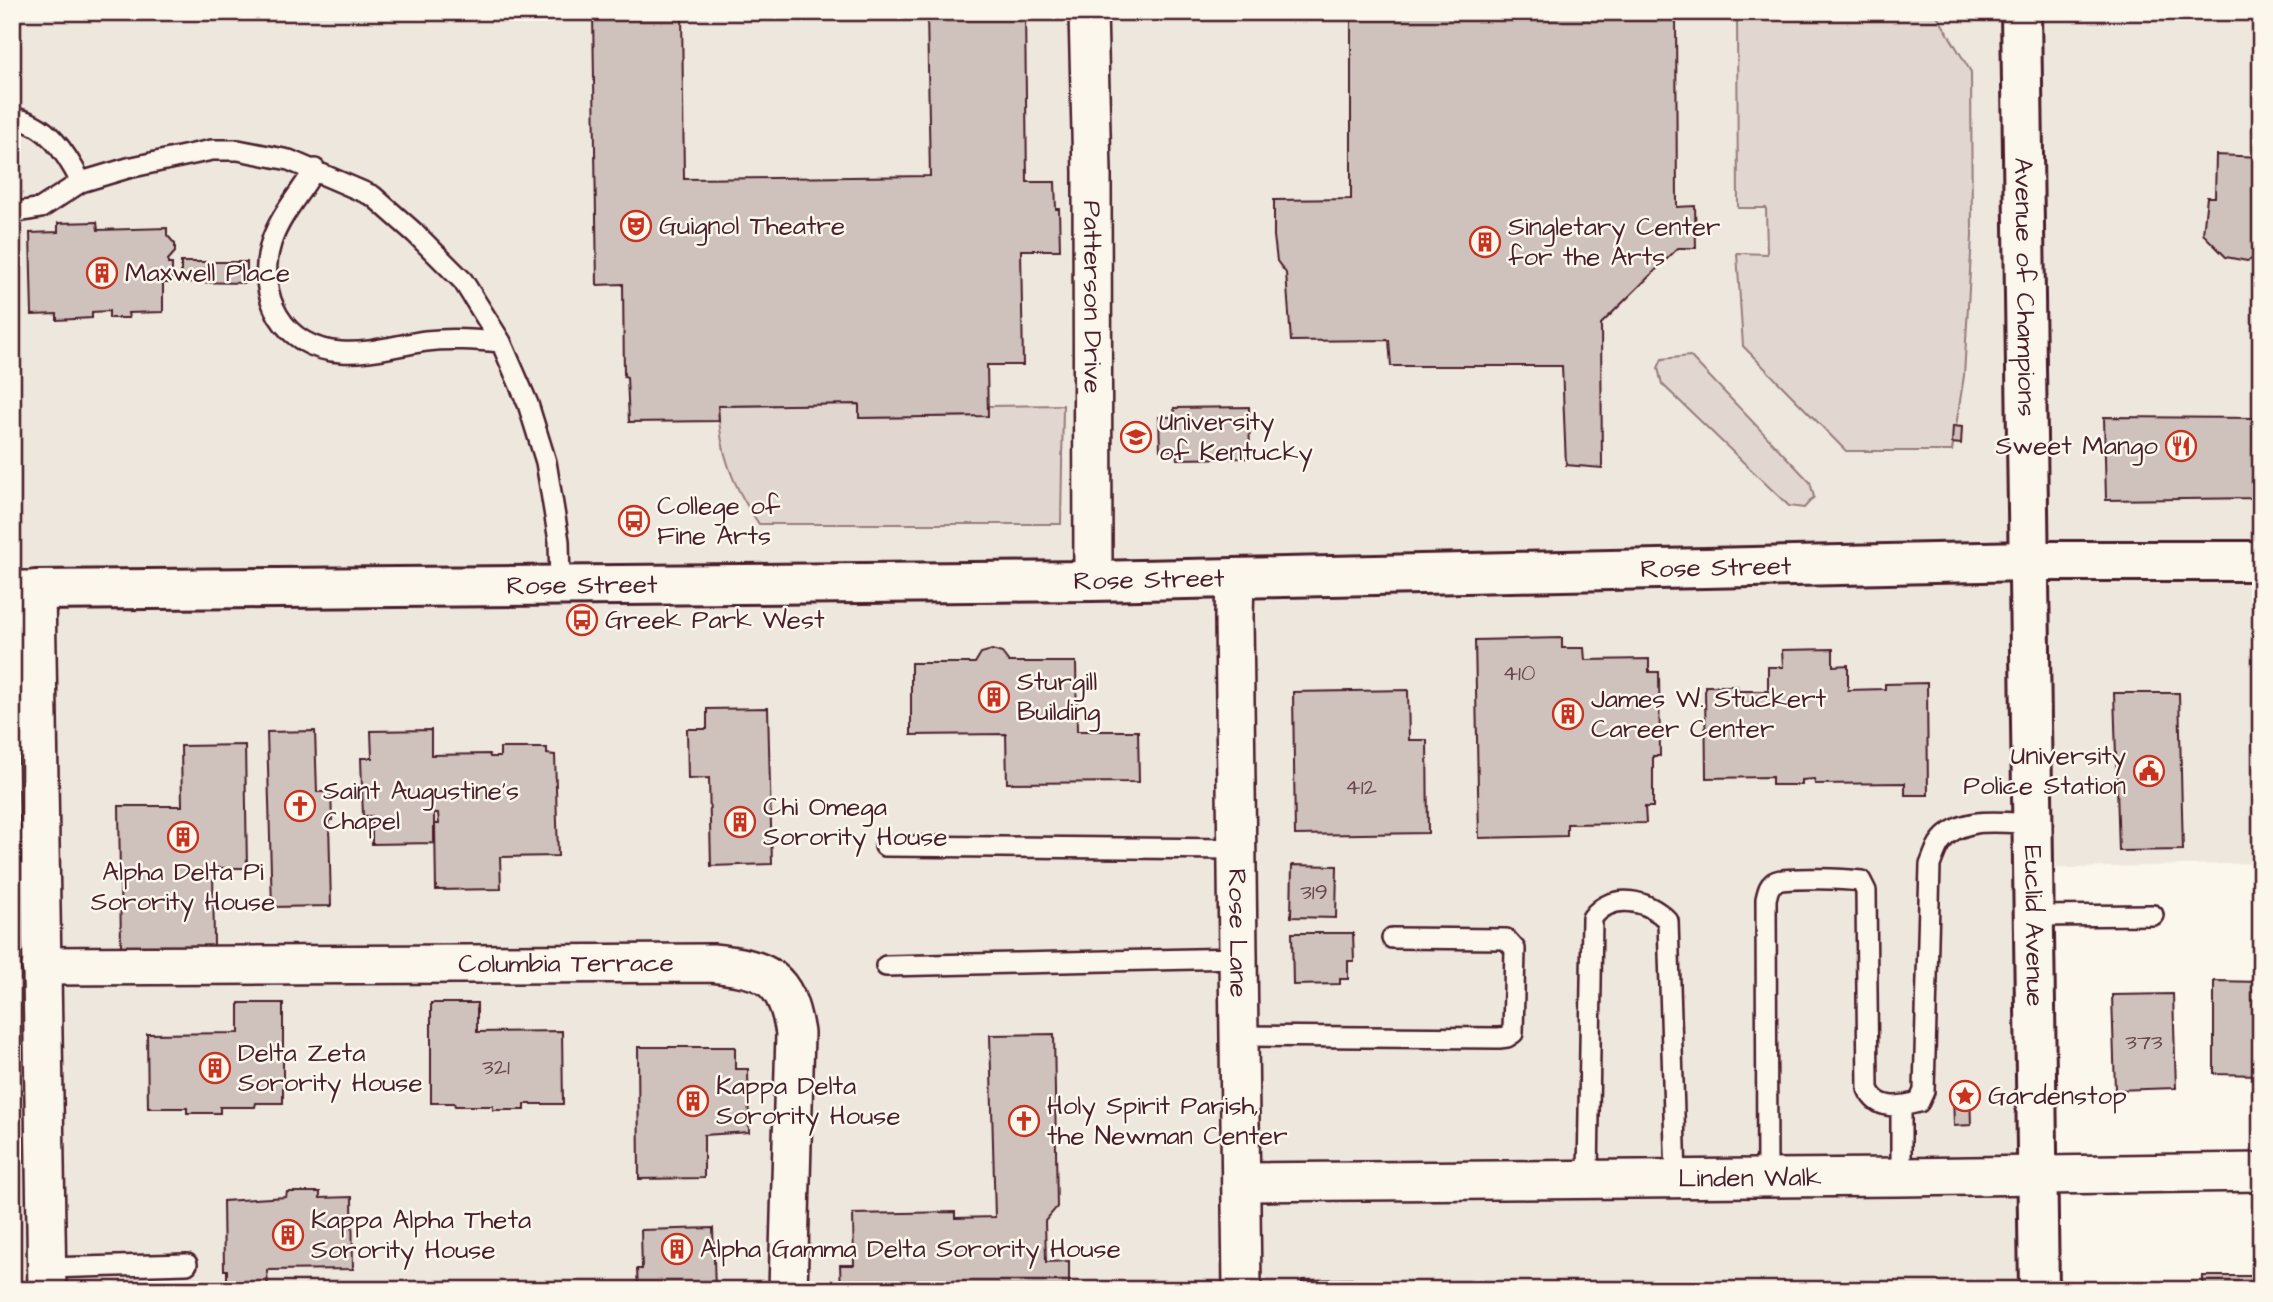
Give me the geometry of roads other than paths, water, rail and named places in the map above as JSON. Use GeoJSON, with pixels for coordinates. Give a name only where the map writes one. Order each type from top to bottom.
{"type":"FeatureCollection","features":[{"type":"Feature","properties":{"kind":"street","name":"Patterson Drive"},"geometry":{"type":"LineString","coordinates":[[1088,12],[1092,173],[1093,581]]}},
{"type":"Feature","properties":{"kind":"street","name":"Avenue of Champions"},"geometry":{"type":"LineString","coordinates":[[2021,12],[2028,561]]}},
{"type":"Feature","properties":{"kind":"street","name":"Rose Street"},"geometry":{"type":"LineString","coordinates":[[24,590],[1093,581],[2028,561],[2261,561]]}},
{"type":"Feature","properties":{"kind":"street","name":"Euclid Avenue"},"geometry":{"type":"LineString","coordinates":[[2028,561],[2039,1290]]}},
{"type":"Feature","properties":{"kind":"street","name":"Rose Lane"},"geometry":{"type":"LineString","coordinates":[[1236,578],[1234,617],[1242,1290]]}},
{"type":"Feature","properties":{"kind":"street"},"geometry":{"type":"LineString","coordinates":[[24,590],[41,966],[47,1279]]}},
{"type":"Feature","properties":{"kind":"street","name":"Columbia Terrace"},"geometry":{"type":"LineString","coordinates":[[41,966],[699,963],[747,967],[766,974],[784,992],[792,1013],[795,1033],[788,1290]]}},
{"type":"Feature","properties":{"kind":"street","name":"Linden Walk"},"geometry":{"type":"LineString","coordinates":[[1241,1182],[2261,1172]]}},
{"type":"Feature","properties":{"kind":"lane"},"geometry":{"type":"LineString","coordinates":[[12,118],[21,119],[47,132],[69,158],[80,182]]}},
{"type":"Feature","properties":{"kind":"lane"},"geometry":{"type":"LineString","coordinates":[[12,213],[41,208],[80,182],[128,168],[212,150],[260,153],[315,169],[373,196],[463,281],[501,342],[528,404],[546,462],[559,541],[560,585]]}},
{"type":"Feature","properties":{"kind":"lane"},"geometry":{"type":"LineString","coordinates":[[315,169],[272,241],[267,262],[268,287],[273,310],[283,324],[298,337],[318,347],[339,352],[392,348],[425,341],[501,342]]}},
{"type":"Feature","properties":{"kind":"lane"},"geometry":{"type":"LineString","coordinates":[[1767,1177],[1766,899],[1769,887],[1777,881],[1861,881],[1866,891],[1868,1089],[1872,1098],[1884,1105],[1901,1107],[1919,1102],[1924,1091],[1930,864],[1940,842],[1954,830],[1976,822],[2033,824]]}},
{"type":"Feature","properties":{"kind":"lane"},"geometry":{"type":"LineString","coordinates":[[885,846],[1237,849]]}},
{"type":"Feature","properties":{"kind":"lane"},"geometry":{"type":"LineString","coordinates":[[1588,1178],[1592,918],[1600,908],[1612,902],[1644,904],[1658,910],[1668,921],[1676,1178]]}},
{"type":"Feature","properties":{"kind":"lane"},"geometry":{"type":"LineString","coordinates":[[2034,915],[2153,915]]}},
{"type":"Feature","properties":{"kind":"lane"},"geometry":{"type":"LineString","coordinates":[[1239,1036],[1499,1038],[1513,1033],[1515,949],[1506,939],[1392,938]]}},
{"type":"Feature","properties":{"kind":"lane"},"geometry":{"type":"LineString","coordinates":[[886,966],[1238,958]]}},
{"type":"Feature","properties":{"kind":"lane"},"geometry":{"type":"LineString","coordinates":[[1901,1107],[1901,1177]]}},
{"type":"Feature","properties":{"kind":"lane"},"geometry":{"type":"LineString","coordinates":[[47,1279],[187,1264]]}},
{"type":"Feature","properties":{"kind":"place","name":"Guignol Theatre"},"geometry":{"type":"Point","coordinates":[636,226]}},
{"type":"Feature","properties":{"kind":"place","name":"Singletary Center for the Arts"},"geometry":{"type":"Point","coordinates":[1485,242]}},
{"type":"Feature","properties":{"kind":"place","name":"Maxwell Place"},"geometry":{"type":"Point","coordinates":[102,273]}},
{"type":"Feature","properties":{"kind":"place","name":"University of Kentucky"},"geometry":{"type":"Point","coordinates":[1136,437]}},
{"type":"Feature","properties":{"kind":"place","name":"Sweet Mango"},"geometry":{"type":"Point","coordinates":[2181,446]}},
{"type":"Feature","properties":{"kind":"place","name":"College of Fine Arts"},"geometry":{"type":"Point","coordinates":[634,521]}},
{"type":"Feature","properties":{"kind":"place","name":"Greek Park West"},"geometry":{"type":"Point","coordinates":[582,620]}},
{"type":"Feature","properties":{"kind":"place","name":"Sturgill Building"},"geometry":{"type":"Point","coordinates":[994,697]}},
{"type":"Feature","properties":{"kind":"place","name":"James W. Stuckert Career Center"},"geometry":{"type":"Point","coordinates":[1568,714]}},
{"type":"Feature","properties":{"kind":"place","name":"University Police Station"},"geometry":{"type":"Point","coordinates":[2149,771]}},
{"type":"Feature","properties":{"kind":"place","name":"Saint Augustine's Chapel"},"geometry":{"type":"Point","coordinates":[300,806]}},
{"type":"Feature","properties":{"kind":"place","name":"Chi Omega Sorority House"},"geometry":{"type":"Point","coordinates":[740,822]}},
{"type":"Feature","properties":{"kind":"place","name":"Alpha Delta Pi Sorority House"},"geometry":{"type":"Point","coordinates":[183,837]}},
{"type":"Feature","properties":{"kind":"place","name":"Delta Zeta Sorority House"},"geometry":{"type":"Point","coordinates":[215,1068]}},
{"type":"Feature","properties":{"kind":"place","name":"Gardenstop"},"geometry":{"type":"Point","coordinates":[1965,1096]}},
{"type":"Feature","properties":{"kind":"place","name":"Kappa Delta Sorority House"},"geometry":{"type":"Point","coordinates":[693,1101]}},
{"type":"Feature","properties":{"kind":"place","name":"Holy Spirit Parish, the Newman Center"},"geometry":{"type":"Point","coordinates":[1024,1121]}},
{"type":"Feature","properties":{"kind":"place","name":"Kappa Alpha Theta Sorority House"},"geometry":{"type":"Point","coordinates":[288,1235]}},
{"type":"Feature","properties":{"kind":"place","name":"Alpha Gamma Delta Sorority House"},"geometry":{"type":"Point","coordinates":[677,1249]}}]}
